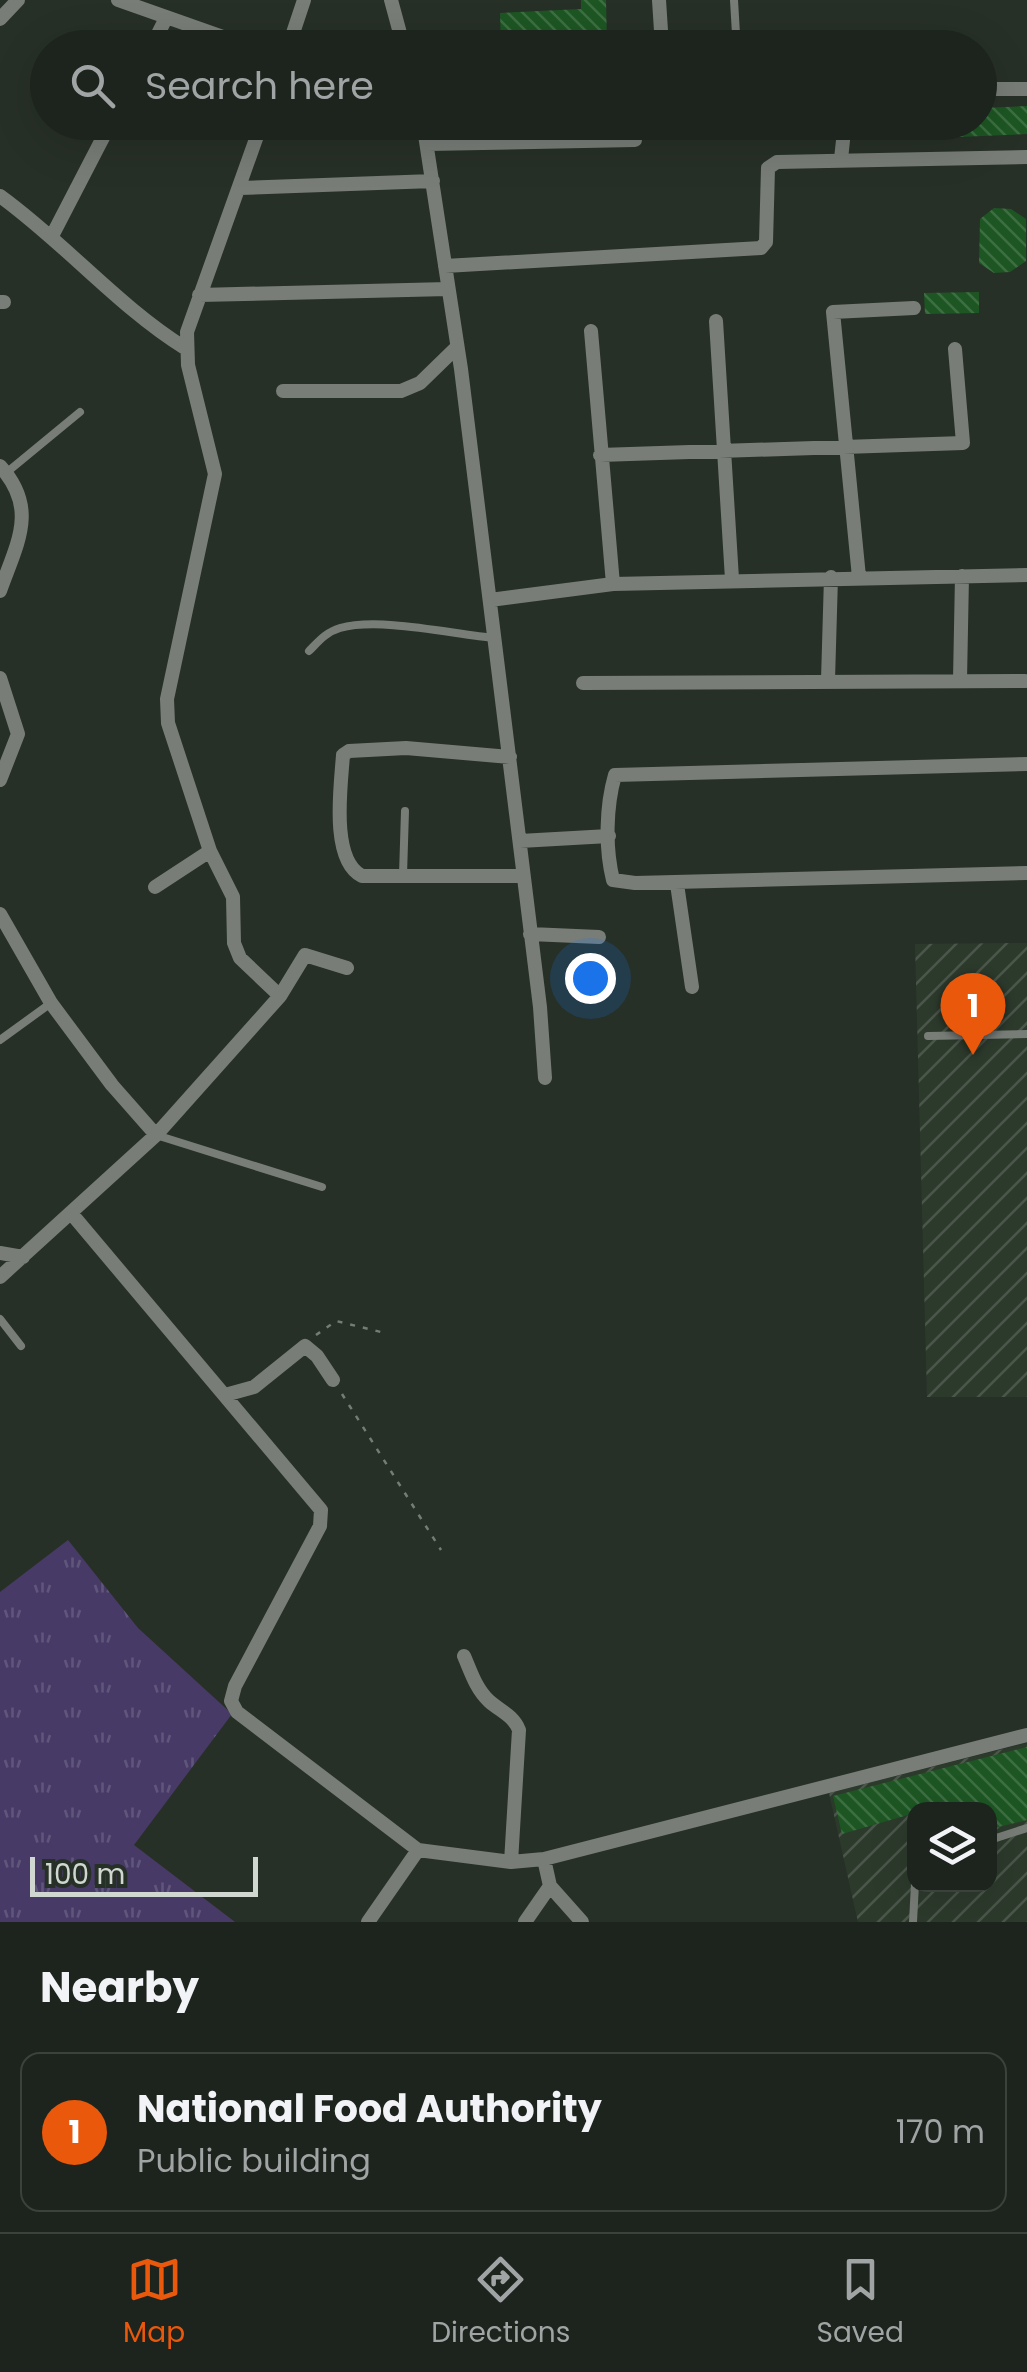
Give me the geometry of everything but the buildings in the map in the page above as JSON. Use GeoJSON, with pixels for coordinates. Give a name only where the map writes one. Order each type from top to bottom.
{"type":"FeatureCollection","features":[{"type":"Feature","properties":{"kind":"street"},"geometry":{"type":"LineString","coordinates":[[0,20],[18,0]]}},
{"type":"Feature","properties":{"kind":"street"},"geometry":{"type":"LineString","coordinates":[[118,0],[201,30]]}},
{"type":"Feature","properties":{"kind":"street"},"geometry":{"type":"LineString","coordinates":[[294,30],[304,0]]}},
{"type":"Feature","properties":{"kind":"street"},"geometry":{"type":"LineString","coordinates":[[392,0],[400,30]]}},
{"type":"Feature","properties":{"kind":"street"},"geometry":{"type":"LineString","coordinates":[[660,0],[661,30]]}},
{"type":"Feature","properties":{"kind":"street"},"geometry":{"type":"LineString","coordinates":[[160,30],[166,18]]}},
{"type":"Feature","properties":{"kind":"street"},"geometry":{"type":"LineString","coordinates":[[997,89],[1027,89]]}},
{"type":"Feature","properties":{"kind":"street"},"geometry":{"type":"LineString","coordinates":[[53,234],[103,140]]}},
{"type":"Feature","properties":{"kind":"street"},"geometry":{"type":"LineString","coordinates":[[256,140],[185,348],[215,474],[166,699],[168,723],[210,851],[234,898],[234,942],[240,958],[280,996]]}},
{"type":"Feature","properties":{"kind":"street"},"geometry":{"type":"LineString","coordinates":[[427,140],[510,756],[545,1078]]}},
{"type":"Feature","properties":{"kind":"street"},"geometry":{"type":"LineString","coordinates":[[428,144],[635,140]]}},
{"type":"Feature","properties":{"kind":"street"},"geometry":{"type":"LineString","coordinates":[[841,159],[843,140]]}},
{"type":"Feature","properties":{"kind":"street"},"geometry":{"type":"LineString","coordinates":[[445,266],[761,248],[766,242],[768,168],[777,162],[1027,157]]}},
{"type":"Feature","properties":{"kind":"street"},"geometry":{"type":"LineString","coordinates":[[240,188],[433,181]]}},
{"type":"Feature","properties":{"kind":"street"},"geometry":{"type":"LineString","coordinates":[[0,196],[53,234],[153,328],[185,348]]}},
{"type":"Feature","properties":{"kind":"street"},"geometry":{"type":"LineString","coordinates":[[200,295],[448,289]]}},
{"type":"Feature","properties":{"kind":"street"},"geometry":{"type":"LineString","coordinates":[[859,577],[833,312],[914,308]]}},
{"type":"Feature","properties":{"kind":"street"},"geometry":{"type":"LineString","coordinates":[[716,321],[732,579]]}},
{"type":"Feature","properties":{"kind":"street"},"geometry":{"type":"LineString","coordinates":[[591,331],[613,584]]}},
{"type":"Feature","properties":{"kind":"street"},"geometry":{"type":"LineString","coordinates":[[283,391],[402,391],[420,383],[457,347]]}},
{"type":"Feature","properties":{"kind":"street"},"geometry":{"type":"LineString","coordinates":[[600,455],[963,443],[954,349]]}},
{"type":"Feature","properties":{"kind":"street"},"geometry":{"type":"LineString","coordinates":[[0,591],[22,531],[19,487],[2,472]]}},
{"type":"Feature","properties":{"kind":"street"},"geometry":{"type":"LineString","coordinates":[[490,600],[613,584],[1027,574]]}},
{"type":"Feature","properties":{"kind":"street"},"geometry":{"type":"LineString","coordinates":[[960,680],[962,576]]}},
{"type":"Feature","properties":{"kind":"street"},"geometry":{"type":"LineString","coordinates":[[828,680],[832,577]]}},
{"type":"Feature","properties":{"kind":"street"},"geometry":{"type":"LineString","coordinates":[[0,678],[18,734],[0,780]]}},
{"type":"Feature","properties":{"kind":"street"},"geometry":{"type":"LineString","coordinates":[[583,683],[1025,680]]}},
{"type":"Feature","properties":{"kind":"street"},"geometry":{"type":"LineString","coordinates":[[510,756],[406,748],[349,751],[344,756],[338,811],[347,861],[362,876],[523,876]]}},
{"type":"Feature","properties":{"kind":"street"},"geometry":{"type":"LineString","coordinates":[[1027,764],[615,775],[610,793],[613,880],[677,884],[1027,873]]}},
{"type":"Feature","properties":{"kind":"street"},"geometry":{"type":"LineString","coordinates":[[520,840],[610,836]]}},
{"type":"Feature","properties":{"kind":"street"},"geometry":{"type":"LineString","coordinates":[[156,887],[210,851]]}},
{"type":"Feature","properties":{"kind":"street"},"geometry":{"type":"LineString","coordinates":[[677,884],[692,988]]}},
{"type":"Feature","properties":{"kind":"street"},"geometry":{"type":"LineString","coordinates":[[2,920],[51,1003],[112,1085],[156,1135]]}},
{"type":"Feature","properties":{"kind":"street"},"geometry":{"type":"LineString","coordinates":[[530,934],[600,936]]}},
{"type":"Feature","properties":{"kind":"street"},"geometry":{"type":"LineString","coordinates":[[0,1277],[156,1135],[280,996],[305,955],[347,968]]}},
{"type":"Feature","properties":{"kind":"street"},"geometry":{"type":"LineString","coordinates":[[70,1213],[320,1510],[322,1517],[231,1701],[246,1723],[418,1850],[511,1862],[544,1859],[1027,1735]]}},
{"type":"Feature","properties":{"kind":"street"},"geometry":{"type":"LineString","coordinates":[[0,1253],[23,1256]]}},
{"type":"Feature","properties":{"kind":"street"},"geometry":{"type":"LineString","coordinates":[[225,1395],[254,1388],[305,1346],[318,1356],[334,1380]]}},
{"type":"Feature","properties":{"kind":"street"},"geometry":{"type":"LineString","coordinates":[[464,1656],[475,1684],[487,1700],[510,1716],[519,1730],[511,1862]]}},
{"type":"Feature","properties":{"kind":"street"},"geometry":{"type":"LineString","coordinates":[[368,1922],[418,1850]]}},
{"type":"Feature","properties":{"kind":"street"},"geometry":{"type":"LineString","coordinates":[[544,1859],[550,1886],[582,1922]]}},
{"type":"Feature","properties":{"kind":"street"},"geometry":{"type":"LineString","coordinates":[[526,1922],[550,1886]]}},
{"type":"Feature","properties":{"kind":"lane"},"geometry":{"type":"LineString","coordinates":[[734,0],[736,30]]}},
{"type":"Feature","properties":{"kind":"lane"},"geometry":{"type":"LineString","coordinates":[[2,472],[80,412]]}},
{"type":"Feature","properties":{"kind":"lane"},"geometry":{"type":"LineString","coordinates":[[1027,564],[1027,574]]}},
{"type":"Feature","properties":{"kind":"lane"},"geometry":{"type":"LineString","coordinates":[[309,651],[326,634],[342,627],[376,626],[495,638]]}},
{"type":"Feature","properties":{"kind":"lane"},"geometry":{"type":"LineString","coordinates":[[403,874],[406,811]]}},
{"type":"Feature","properties":{"kind":"lane"},"geometry":{"type":"LineString","coordinates":[[0,1040],[51,1003]]}},
{"type":"Feature","properties":{"kind":"lane"},"geometry":{"type":"LineString","coordinates":[[928,1036],[1027,1034]]}},
{"type":"Feature","properties":{"kind":"lane"},"geometry":{"type":"LineString","coordinates":[[156,1135],[322,1187]]}},
{"type":"Feature","properties":{"kind":"lane"},"geometry":{"type":"LineString","coordinates":[[0,1319],[20,1346]]}},
{"type":"Feature","properties":{"kind":"lane"},"geometry":{"type":"LineString","coordinates":[[997,1838],[1027,1828]]}},
{"type":"Feature","properties":{"kind":"lane"},"geometry":{"type":"LineString","coordinates":[[914,1922],[915,1892]]}},
{"type":"Feature","properties":{"kind":"path"},"geometry":{"type":"LineString","coordinates":[[305,1346],[336,1321],[386,1334]]}},
{"type":"Feature","properties":{"kind":"path"},"geometry":{"type":"LineString","coordinates":[[334,1380],[441,1550]]}},
{"type":"Feature","properties":{"kind":"shaded area"},"geometry":{"type":"Polygon","coordinates":[[[1027,943],[1027,1397],[927,1397],[915,944],[1027,943]]]}},
{"type":"Feature","properties":{"kind":"shaded area"},"geometry":{"type":"Polygon","coordinates":[[[1027,1743],[1027,1922],[858,1922],[829,1793],[1027,1743]]]}},
{"type":"Feature","properties":{"kind":"green space"},"geometry":{"type":"Polygon","coordinates":[[[68,1540],[138,1628],[232,1714],[134,1845],[235,1922],[0,1922],[0,1592],[68,1540]]]}},
{"type":"Feature","properties":{"kind":"place","name":"National Food Authority"},"geometry":{"type":"Point","coordinates":[973,1055]}}]}
